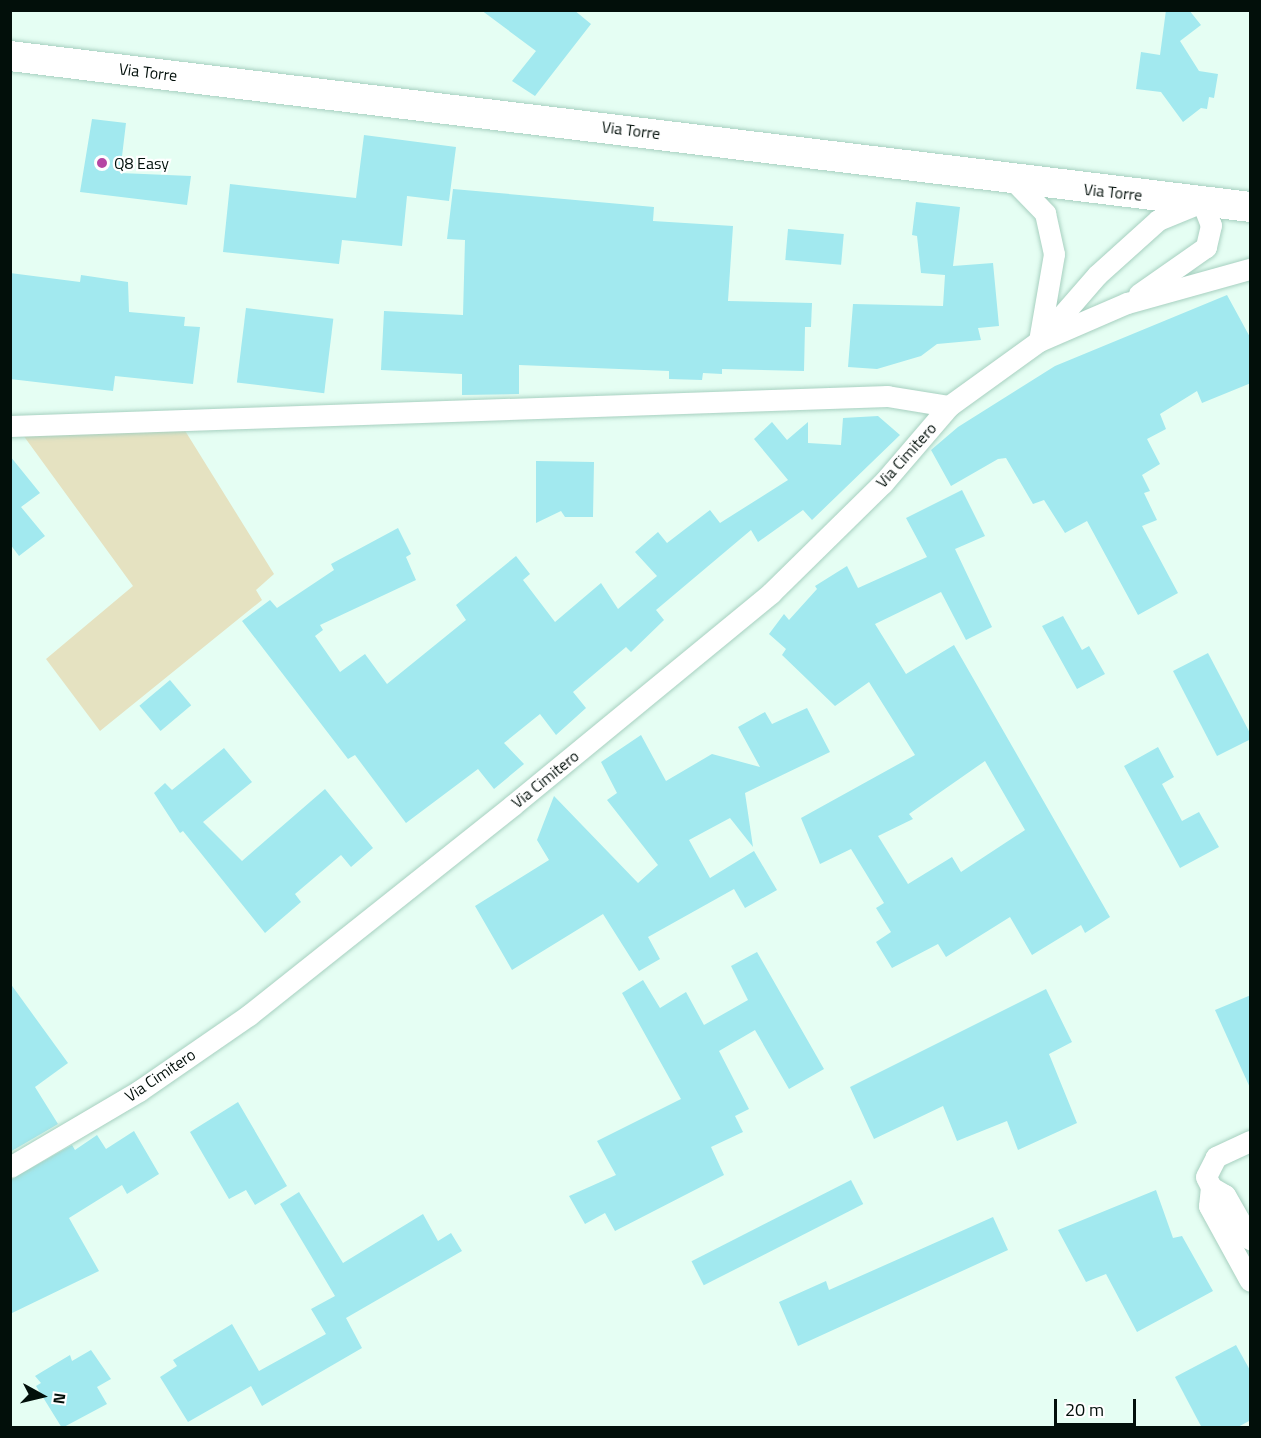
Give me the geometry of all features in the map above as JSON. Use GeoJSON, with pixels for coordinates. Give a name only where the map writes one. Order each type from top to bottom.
{"type":"FeatureCollection","features":[{"type":"Feature","properties":{"kind":"main road","name":"Via Torre"},"geometry":{"type":"LineString","coordinates":[[10,56],[759,145],[1014,181],[1251,207]]}},
{"type":"Feature","properties":{"kind":"street"},"geometry":{"type":"LineString","coordinates":[[1014,181],[1045,213],[1054,254],[1039,341]]}},
{"type":"Feature","properties":{"kind":"street","name":"Via Cimitero"},"geometry":{"type":"LineString","coordinates":[[1039,341],[1097,275],[1158,220],[1202,202],[1211,225],[1206,247],[1127,303]]}},
{"type":"Feature","properties":{"kind":"street","name":"Via Cimitero"},"geometry":{"type":"LineString","coordinates":[[10,1167],[139,1091],[249,1015],[513,805],[771,593],[883,483],[949,406],[1039,341],[1127,303],[1251,269]]}},
{"type":"Feature","properties":{"kind":"street"},"geometry":{"type":"LineString","coordinates":[[10,426],[887,396],[949,406]]}},
{"type":"Feature","properties":{"kind":"street"},"geometry":{"type":"LineString","coordinates":[[1251,1141],[1216,1157],[1206,1178],[1211,1187],[1226,1195],[1251,1239]]}},
{"type":"Feature","properties":{"kind":"street"},"geometry":{"type":"LineString","coordinates":[[1211,1187],[1209,1206],[1251,1281]]}},
{"type":"Feature","properties":{"kind":"shaded area"},"geometry":{"type":"Polygon","coordinates":[[[184,429],[274,574],[256,590],[262,600],[100,731],[46,659],[133,586],[23,435],[184,429]]]}},
{"type":"Feature","properties":{"kind":"building"},"geometry":{"type":"Polygon","coordinates":[[[481,10],[574,10],[591,24],[535,96],[512,81],[536,51],[481,10]]]}},
{"type":"Feature","properties":{"kind":"building"},"geometry":{"type":"Polygon","coordinates":[[[1166,10],[1189,10],[1201,25],[1180,41],[1199,71],[1218,74],[1214,98],[1209,97],[1207,109],[1201,108],[1183,122],[1161,92],[1136,89],[1141,52],[1160,55],[1166,10]]]}},
{"type":"Feature","properties":{"kind":"building"},"geometry":{"type":"Polygon","coordinates":[[[92,119],[126,123],[120,173],[191,176],[187,205],[80,192],[92,119]]]}},
{"type":"Feature","properties":{"kind":"building"},"geometry":{"type":"Polygon","coordinates":[[[364,135],[456,147],[449,201],[407,196],[402,246],[342,240],[339,264],[223,252],[230,184],[356,198],[364,135]]]}},
{"type":"Feature","properties":{"kind":"building"},"geometry":{"type":"Polygon","coordinates":[[[453,189],[654,207],[653,221],[733,226],[728,301],[812,303],[811,327],[805,327],[804,371],[722,369],[722,374],[703,373],[702,380],[669,379],[669,371],[519,365],[519,394],[462,395],[462,374],[381,370],[384,311],[463,315],[465,240],[447,239],[453,189]]]}},
{"type":"Feature","properties":{"kind":"building"},"geometry":{"type":"Polygon","coordinates":[[[916,202],[960,207],[953,266],[993,263],[999,326],[978,328],[981,340],[937,344],[921,356],[877,369],[848,367],[853,304],[943,306],[945,275],[921,273],[917,236],[912,235],[916,202]]]}},
{"type":"Feature","properties":{"kind":"building"},"geometry":{"type":"Polygon","coordinates":[[[788,229],[844,234],[841,265],[785,260],[788,229]]]}},
{"type":"Feature","properties":{"kind":"building"},"geometry":{"type":"Polygon","coordinates":[[[10,273],[80,282],[81,275],[128,282],[129,312],[185,317],[184,326],[200,327],[193,384],[115,376],[113,391],[10,379],[10,273]]]}},
{"type":"Feature","properties":{"kind":"building"},"geometry":{"type":"Polygon","coordinates":[[[1227,295],[1251,339],[1251,383],[1202,403],[1197,391],[1160,414],[1166,429],[1147,439],[1160,464],[1142,475],[1150,491],[1144,493],[1157,520],[1142,526],[1178,593],[1138,615],[1087,521],[1065,533],[1044,500],[1033,504],[1006,458],[998,459],[951,486],[931,450],[958,427],[1055,366],[1227,295]]]}},
{"type":"Feature","properties":{"kind":"building"},"geometry":{"type":"Polygon","coordinates":[[[246,308],[333,319],[324,393],[237,382],[246,308]]]}},
{"type":"Feature","properties":{"kind":"building"},"geometry":{"type":"Polygon","coordinates":[[[878,416],[900,435],[812,520],[803,510],[758,542],[751,530],[656,610],[664,620],[631,652],[626,647],[573,692],[586,708],[556,735],[540,714],[504,743],[524,764],[494,789],[478,769],[406,823],[355,755],[348,759],[242,621],[270,600],[277,608],[334,570],[331,564],[398,528],[411,554],[406,557],[416,580],[320,625],[323,630],[315,636],[340,672],[365,654],[387,684],[466,620],[456,605],[516,556],[530,574],[523,580],[555,622],[601,583],[618,609],[657,576],[635,552],[658,532],[667,543],[710,510],[720,523],[788,480],[754,439],[772,422],[787,440],[808,422],[808,443],[841,445],[843,418],[878,416]]]}},
{"type":"Feature","properties":{"kind":"building"},"geometry":{"type":"Polygon","coordinates":[[[10,456],[40,493],[21,507],[45,536],[19,556],[10,544],[10,456]]]}},
{"type":"Feature","properties":{"kind":"building"},"geometry":{"type":"Polygon","coordinates":[[[536,461],[594,462],[593,517],[565,517],[561,511],[536,523],[536,461]]]}},
{"type":"Feature","properties":{"kind":"building"},"geometry":{"type":"Polygon","coordinates":[[[962,490],[985,536],[955,549],[992,627],[966,640],[941,592],[875,624],[906,674],[954,645],[1110,917],[1085,933],[1081,925],[1032,955],[1010,917],[946,957],[938,944],[892,968],[876,942],[891,932],[876,908],[884,903],[851,849],[820,864],[801,818],[915,755],[869,682],[835,706],[782,655],[786,649],[769,634],[784,614],[789,620],[817,589],[815,586],[847,566],[858,588],[927,557],[906,518],[962,490]],[[985,761],[909,814],[913,819],[878,836],[908,884],[952,857],[961,872],[1025,830],[985,761]]]}},
{"type":"Feature","properties":{"kind":"building"},"geometry":{"type":"Polygon","coordinates":[[[1063,616],[1082,650],[1089,646],[1105,674],[1077,689],[1042,626],[1063,616]]]}},
{"type":"Feature","properties":{"kind":"building"},"geometry":{"type":"Polygon","coordinates":[[[1208,653],[1251,735],[1251,739],[1217,756],[1173,671],[1208,653]]]}},
{"type":"Feature","properties":{"kind":"building"},"geometry":{"type":"Polygon","coordinates":[[[170,680],[191,705],[161,731],[139,706],[170,680]]]}},
{"type":"Feature","properties":{"kind":"building"},"geometry":{"type":"Polygon","coordinates":[[[807,708],[830,752],[745,793],[753,847],[730,818],[689,840],[710,878],[754,851],[777,890],[745,908],[734,889],[648,937],[660,959],[639,971],[603,914],[512,970],[475,906],[549,860],[537,840],[554,796],[638,883],[658,865],[607,800],[617,793],[601,762],[641,735],[666,781],[712,754],[760,767],[738,727],[765,712],[772,724],[807,708]]]}},
{"type":"Feature","properties":{"kind":"building"},"geometry":{"type":"Polygon","coordinates":[[[1158,747],[1174,777],[1162,784],[1182,821],[1199,812],[1219,847],[1180,868],[1124,766],[1158,747]]]}},
{"type":"Feature","properties":{"kind":"building"},"geometry":{"type":"Polygon","coordinates":[[[224,748],[252,782],[203,822],[242,861],[325,789],[373,848],[351,867],[341,855],[295,894],[301,902],[265,933],[183,831],[180,833],[154,793],[165,783],[172,790],[224,748]]]}},
{"type":"Feature","properties":{"kind":"building"},"geometry":{"type":"Polygon","coordinates":[[[757,952],[824,1069],[789,1089],[755,1030],[719,1051],[749,1109],[735,1116],[743,1132],[711,1147],[724,1175],[615,1231],[605,1213],[585,1224],[569,1196],[616,1175],[597,1141],[681,1099],[622,993],[643,980],[660,1008],[686,992],[704,1025],[748,1000],[731,966],[757,952]]]}},
{"type":"Feature","properties":{"kind":"building"},"geometry":{"type":"Polygon","coordinates":[[[10,983],[68,1063],[35,1087],[58,1124],[10,1152],[10,983]]]}},
{"type":"Feature","properties":{"kind":"building"},"geometry":{"type":"Polygon","coordinates":[[[1046,989],[1072,1042],[1049,1054],[1077,1123],[1018,1150],[1007,1121],[957,1141],[943,1106],[874,1139],[850,1087],[1046,989]]]}},
{"type":"Feature","properties":{"kind":"building"},"geometry":{"type":"Polygon","coordinates":[[[1251,995],[1251,1090],[1215,1010],[1251,995]]]}},
{"type":"Feature","properties":{"kind":"building"},"geometry":{"type":"Polygon","coordinates":[[[238,1102],[287,1186],[255,1205],[246,1190],[229,1199],[190,1132],[238,1102]]]}},
{"type":"Feature","properties":{"kind":"building"},"geometry":{"type":"Polygon","coordinates":[[[134,1131],[159,1174],[127,1194],[122,1185],[69,1218],[99,1271],[10,1314],[10,1180],[72,1145],[75,1150],[97,1135],[106,1149],[134,1131]]]}},
{"type":"Feature","properties":{"kind":"building"},"geometry":{"type":"Polygon","coordinates":[[[851,1180],[863,1204],[704,1285],[692,1261],[851,1180]]]}},
{"type":"Feature","properties":{"kind":"building"},"geometry":{"type":"Polygon","coordinates":[[[1156,1190],[1173,1238],[1182,1236],[1213,1291],[1137,1332],[1106,1274],[1086,1282],[1058,1230],[1156,1190]]]}},
{"type":"Feature","properties":{"kind":"building"},"geometry":{"type":"Polygon","coordinates":[[[299,1192],[343,1263],[423,1214],[438,1241],[451,1233],[462,1251],[346,1318],[362,1348],[262,1406],[251,1386],[188,1422],[160,1377],[177,1366],[173,1360],[232,1324],[259,1371],[326,1334],[311,1309],[335,1296],[280,1204],[299,1192]]]}},
{"type":"Feature","properties":{"kind":"building"},"geometry":{"type":"Polygon","coordinates":[[[993,1217],[1008,1250],[798,1346],[779,1302],[826,1281],[829,1290],[993,1217]]]}},
{"type":"Feature","properties":{"kind":"building"},"geometry":{"type":"Polygon","coordinates":[[[1236,1345],[1251,1372],[1251,1420],[1236,1428],[1202,1428],[1175,1377],[1236,1345]]]}},
{"type":"Feature","properties":{"kind":"building"},"geometry":{"type":"Polygon","coordinates":[[[91,1350],[111,1379],[97,1387],[107,1404],[62,1428],[36,1386],[41,1383],[35,1376],[70,1355],[72,1361],[91,1350]]]}},
{"type":"Feature","properties":{"kind":"place","name":"Q8 Easy"},"geometry":{"type":"Point","coordinates":[102,163]}}]}
